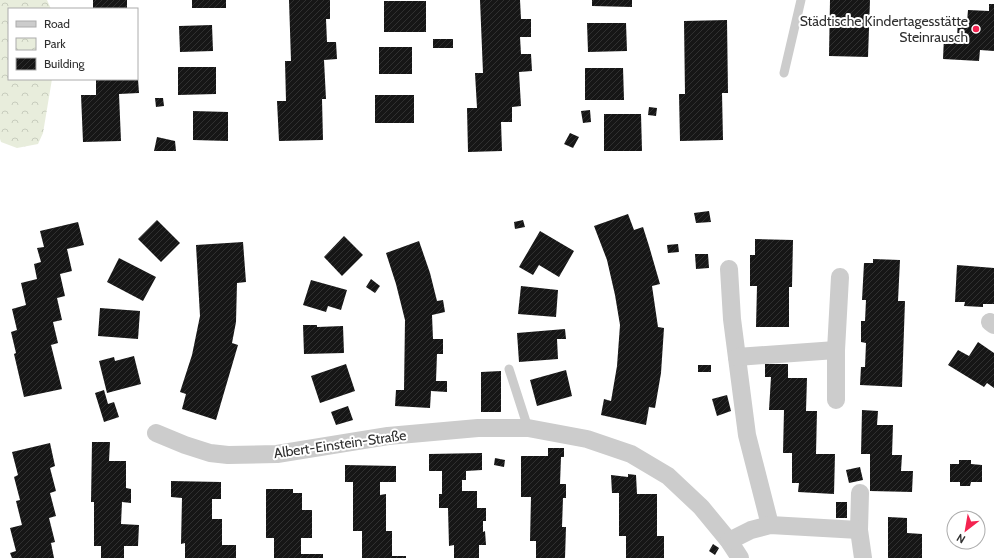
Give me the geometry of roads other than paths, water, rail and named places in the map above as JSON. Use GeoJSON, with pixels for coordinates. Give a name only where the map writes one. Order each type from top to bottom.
{"type":"FeatureCollection","features":[{"type":"Feature","properties":{"kind":"street"},"geometry":{"type":"LineString","coordinates":[[729,269],[732,319],[746,435],[770,525]]}},
{"type":"Feature","properties":{"kind":"street"},"geometry":{"type":"LineString","coordinates":[[836,400],[836,350],[840,277]]}},
{"type":"Feature","properties":{"kind":"street"},"geometry":{"type":"LineString","coordinates":[[737,357],[836,350]]}},
{"type":"Feature","properties":{"kind":"street","name":"Albert-Einstein-Straße"},"geometry":{"type":"LineString","coordinates":[[156,433],[210,453],[228,455],[277,454],[388,436],[478,428],[528,428],[587,439],[632,454],[668,476],[701,508],[729,541],[740,558]]}},
{"type":"Feature","properties":{"kind":"street"},"geometry":{"type":"LineString","coordinates":[[860,493],[859,530],[863,558]]}},
{"type":"Feature","properties":{"kind":"street"},"geometry":{"type":"LineString","coordinates":[[729,541],[752,530],[770,525],[859,530]]}},
{"type":"Feature","properties":{"kind":"lane"},"geometry":{"type":"LineString","coordinates":[[784,74],[801,0]]}},
{"type":"Feature","properties":{"kind":"lane"},"geometry":{"type":"LineString","coordinates":[[509,369],[528,428]]}},
{"type":"Feature","properties":{"kind":"place","name":"Städtische Kindertagesstätte Steinrausch"},"geometry":{"type":"Point","coordinates":[976,29]}}]}
